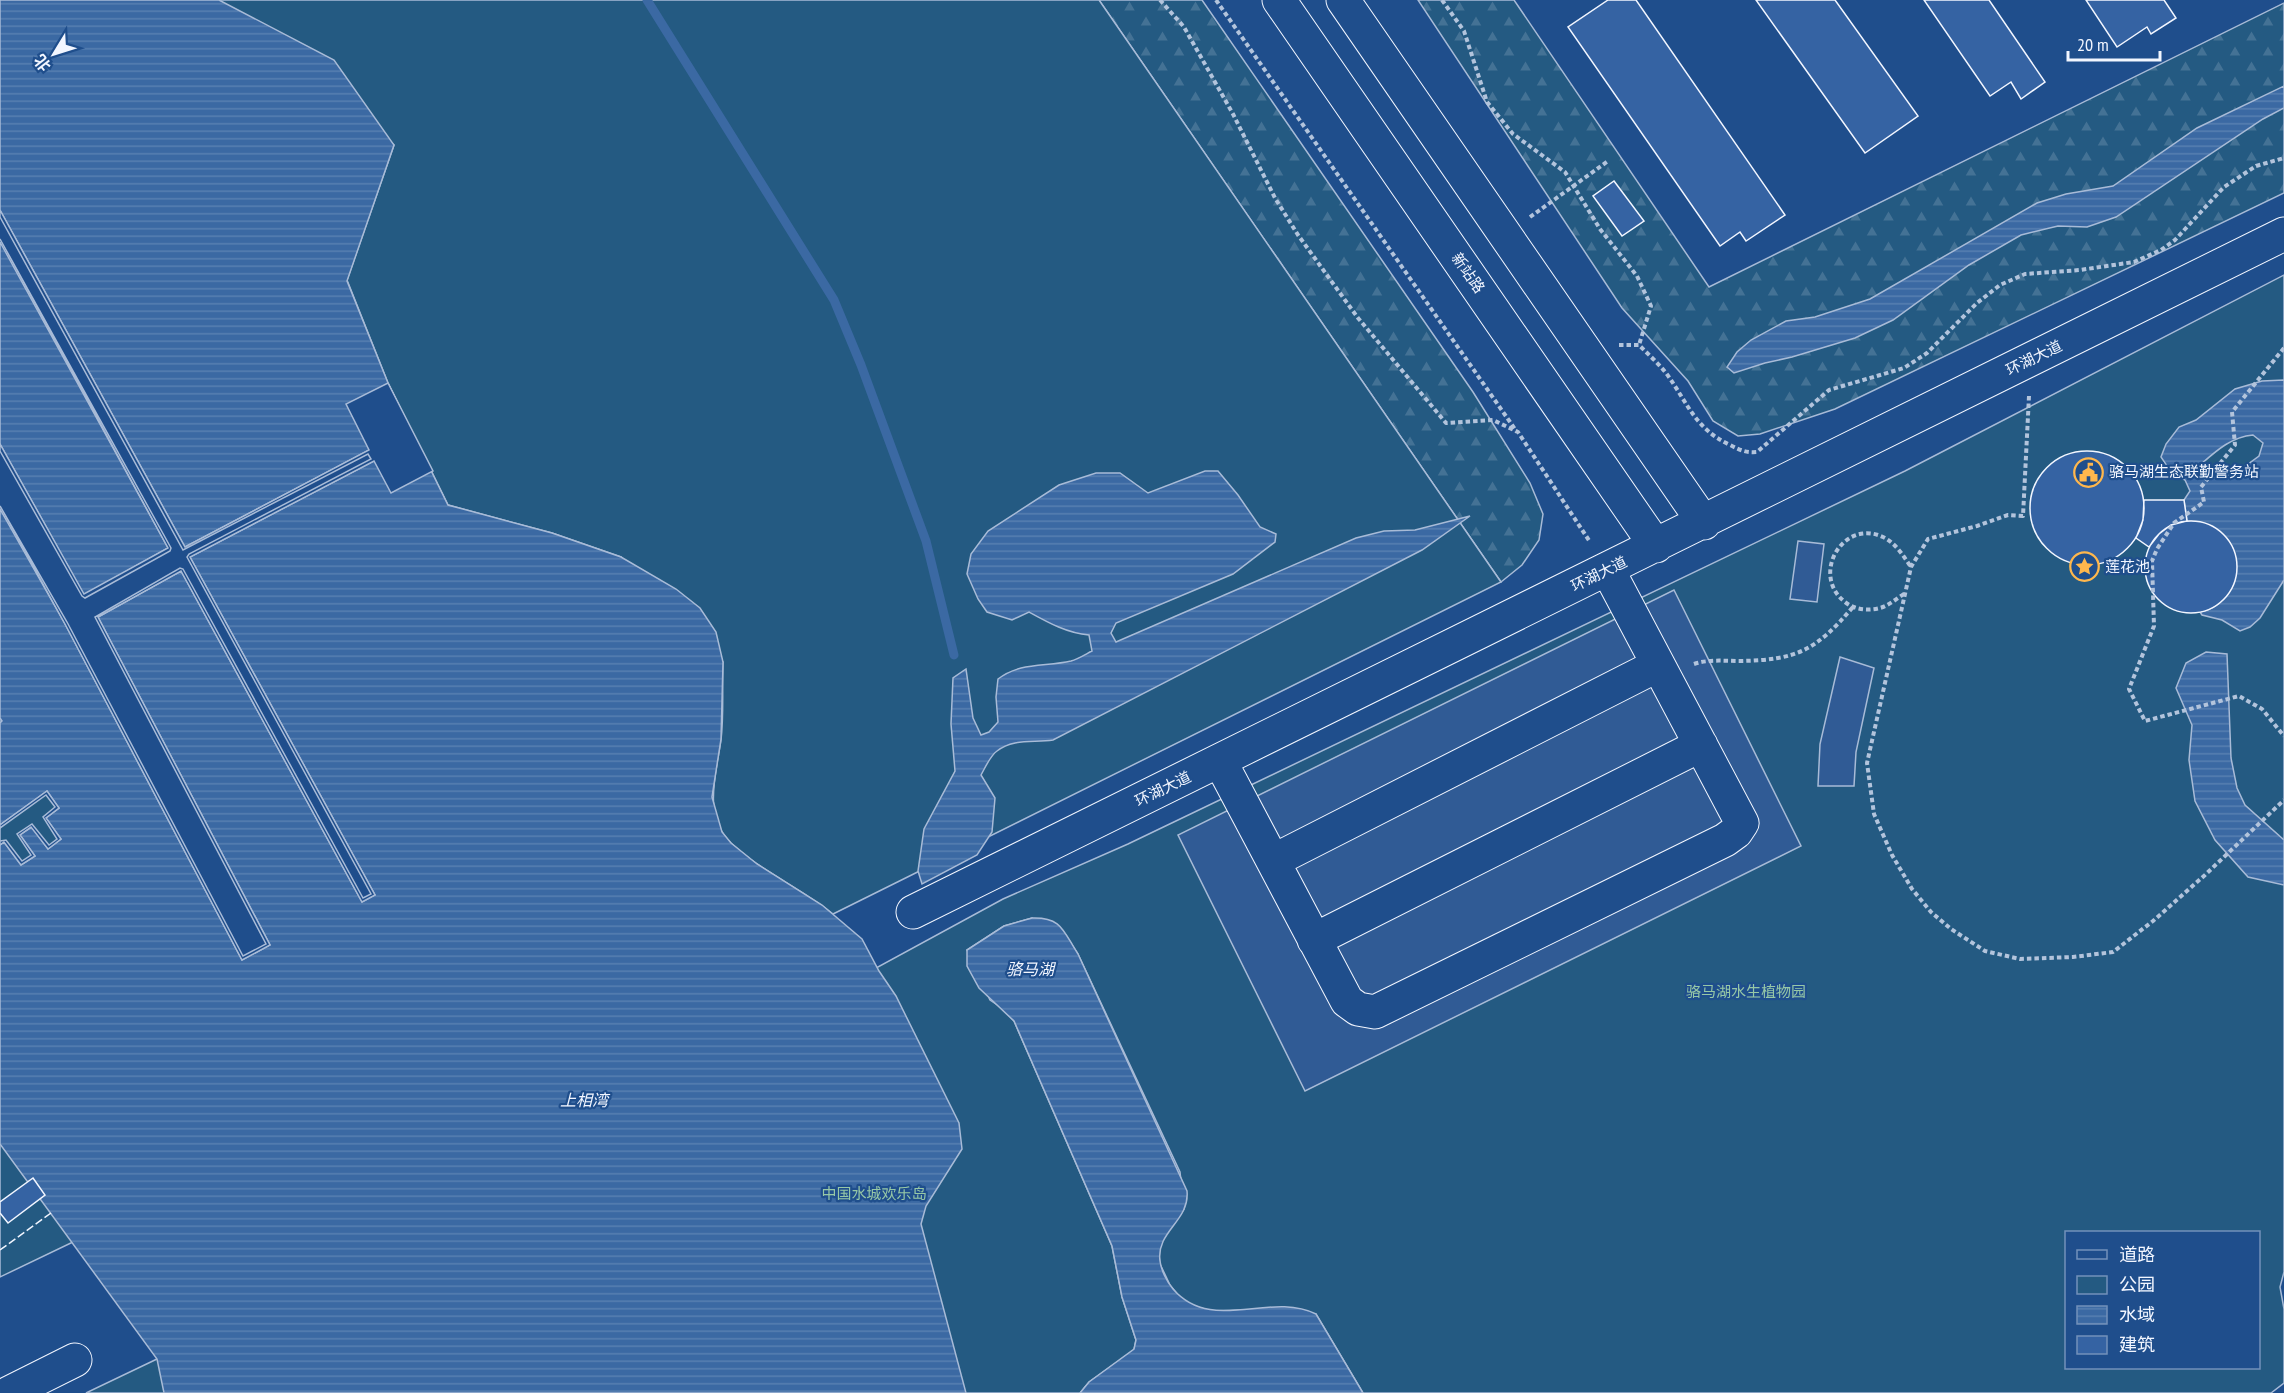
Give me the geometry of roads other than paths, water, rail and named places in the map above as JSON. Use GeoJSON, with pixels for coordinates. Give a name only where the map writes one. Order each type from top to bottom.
{"type":"FeatureCollection","features":[{"type":"Feature","properties":{"kind":"street","name":"新站路"},"geometry":{"type":"LineString","coordinates":[[1279,0],[1656,546]]}},
{"type":"Feature","properties":{"kind":"street"},"geometry":{"type":"LineString","coordinates":[[1343,0],[1704,522]]}},
{"type":"Feature","properties":{"kind":"street","name":"环湖大道"},"geometry":{"type":"LineString","coordinates":[[913,912],[2284,234]]}},
{"type":"Feature","properties":{"kind":"street"},"geometry":{"type":"LineString","coordinates":[[1220,761],[1347,1001],[1358,1009],[1374,1012],[1725,840],[1736,832],[1742,823],[1608,570]]}},
{"type":"Feature","properties":{"kind":"street"},"geometry":{"type":"LineString","coordinates":[[1273,861],[1661,669]]}},
{"type":"Feature","properties":{"kind":"street"},"geometry":{"type":"LineString","coordinates":[[1314,940],[1701,745]]}},
{"type":"Feature","properties":{"kind":"street"},"geometry":{"type":"LineString","coordinates":[[0,1377],[8,1393],[75,1360]]}},
{"type":"Feature","properties":{"kind":"water","name":"上相湾"},"geometry":{"type":"Polygon","coordinates":[[[0,0],[219,0],[334,60],[394,145],[347,281],[388,383],[448,505],[552,533],[621,557],[676,589],[700,608],[716,632],[723,662],[721,739],[712,797],[722,832],[731,843],[757,864],[822,905],[862,939],[896,996],[959,1123],[962,1149],[926,1206],[921,1224],[966,1393],[164,1393],[157,1359],[0,1144],[0,845],[4,842],[21,865],[35,856],[20,835],[32,827],[48,849],[61,839],[46,818],[59,808],[47,791],[0,825],[0,723],[2,721],[0,718],[0,509],[65,624],[242,960],[270,945],[98,617],[181,571],[362,902],[375,895],[190,557],[374,461],[369,450],[185,547],[0,210],[0,0]]]}},
{"type":"Feature","properties":{"kind":"water"},"geometry":{"type":"Polygon","coordinates":[[[2284,86],[2284,108],[2263,119],[2116,217],[2087,227],[2058,226],[2021,235],[1969,265],[1893,320],[1855,338],[1734,373],[1727,367],[1737,352],[1751,340],[1786,321],[1815,317],[1870,299],[2037,203],[2066,194],[2113,186],[2197,128],[2284,86]]]}},
{"type":"Feature","properties":{"kind":"water"},"geometry":{"type":"Polygon","coordinates":[[[0,242],[168,548],[84,595],[0,444],[0,242]]]}},
{"type":"Feature","properties":{"kind":"water"},"geometry":{"type":"Polygon","coordinates":[[[2284,380],[2284,580],[2260,618],[2250,627],[2240,631],[2222,620],[2202,615],[2200,612],[2214,607],[2224,599],[2232,587],[2236,574],[2233,548],[2214,528],[2187,521],[2184,500],[2190,491],[2185,480],[2171,472],[2161,457],[2166,444],[2179,427],[2196,420],[2235,389],[2262,381],[2284,380]],[[2253,435],[2231,442],[2200,465],[2202,476],[2223,478],[2237,472],[2259,456],[2263,443],[2253,435]]]}},
{"type":"Feature","properties":{"kind":"water"},"geometry":{"type":"Polygon","coordinates":[[[1205,471],[1218,471],[1260,527],[1276,534],[1275,542],[1233,574],[1116,623],[1111,633],[1116,642],[1356,538],[1384,531],[1415,530],[1470,516],[1422,550],[1053,740],[1010,744],[997,751],[981,775],[995,798],[992,832],[977,855],[922,884],[918,871],[924,829],[955,771],[951,724],[953,678],[966,669],[973,718],[981,735],[989,732],[998,722],[996,697],[998,679],[1024,667],[1071,661],[1092,651],[1089,635],[1066,630],[1029,612],[1012,620],[987,612],[978,599],[967,574],[971,554],[988,531],[1059,485],[1096,473],[1120,473],[1148,493],[1205,471]]]}},
{"type":"Feature","properties":{"kind":"water"},"geometry":{"type":"Polygon","coordinates":[[[2206,652],[2227,654],[2231,758],[2237,788],[2245,805],[2284,840],[2284,885],[2248,877],[2215,840],[2195,801],[2189,760],[2192,725],[2176,688],[2186,663],[2206,652]]]}},
{"type":"Feature","properties":{"kind":"water","name":"骆马湖"},"geometry":{"type":"Polygon","coordinates":[[[1032,918],[1042,918],[1056,923],[1065,932],[1078,954],[1187,1191],[1187,1201],[1183,1210],[1160,1251],[1162,1268],[1173,1289],[1188,1302],[1205,1309],[1223,1311],[1279,1307],[1298,1308],[1316,1314],[1363,1393],[1080,1393],[1089,1382],[1134,1349],[1136,1340],[1122,1297],[1112,1246],[1014,1021],[979,988],[967,966],[967,950],[1004,926],[1032,918]]]}},
{"type":"Feature","properties":{"kind":"waterway"},"geometry":{"type":"LineString","coordinates":[[647,0],[834,300],[861,365],[926,541],[954,655]]}},
{"type":"Feature","properties":{"kind":"place","name":"骆马湖生态联勤警务站"},"geometry":{"type":"Point","coordinates":[2088,472]}},
{"type":"Feature","properties":{"kind":"place","name":"莲花池"},"geometry":{"type":"Point","coordinates":[2084,567]}},
{"type":"Feature","properties":{"kind":"park label","name":"骆马湖水生植物园"},"geometry":{"type":"Point","coordinates":[1746,992]}},
{"type":"Feature","properties":{"kind":"park label","name":"中国水城欢乐岛"},"geometry":{"type":"Point","coordinates":[874,1194]}}]}
